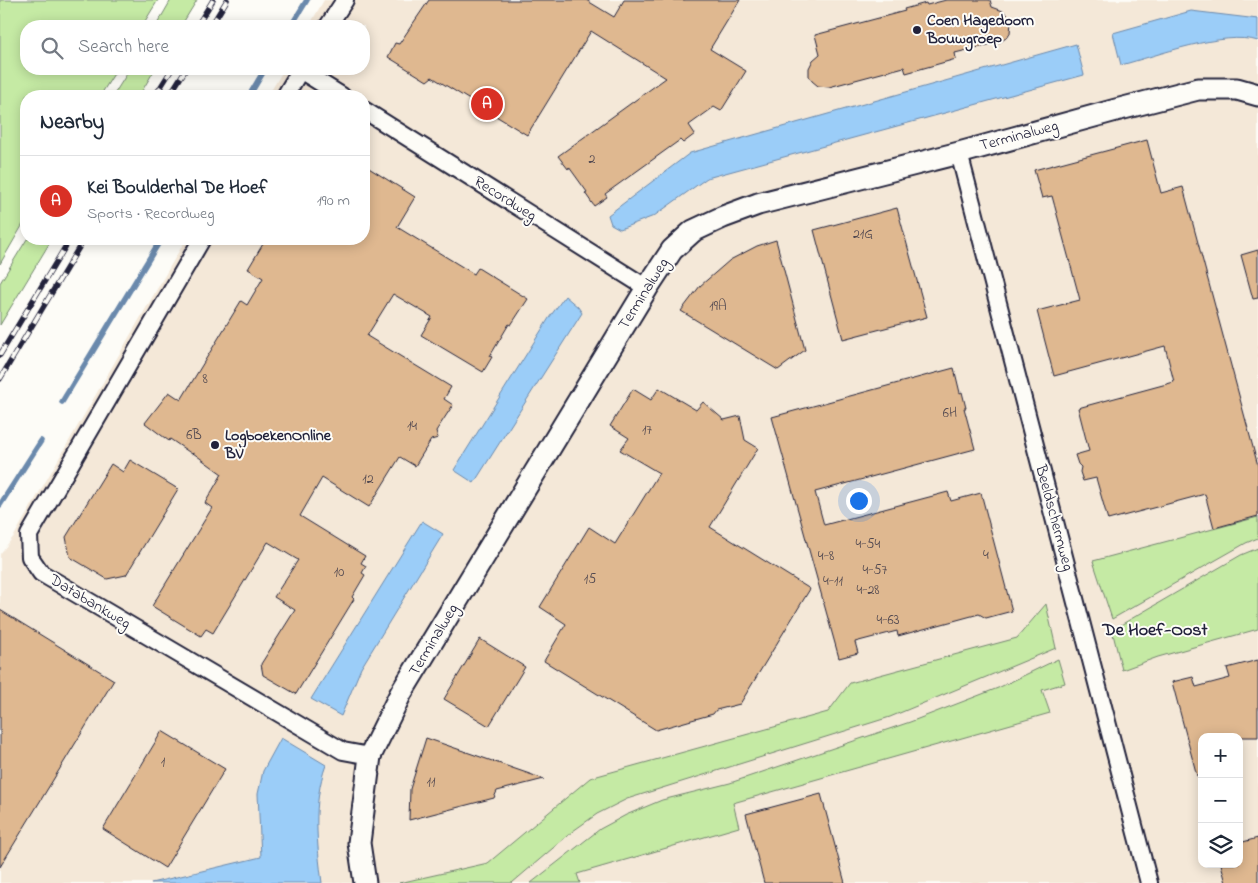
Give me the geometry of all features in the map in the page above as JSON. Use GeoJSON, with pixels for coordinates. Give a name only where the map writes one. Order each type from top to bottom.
{"type":"FeatureCollection","features":[{"type":"Feature","properties":{"kind":"street"},"geometry":{"type":"LineString","coordinates":[[332,20],[345,0]]}},
{"type":"Feature","properties":{"kind":"street"},"geometry":{"type":"LineString","coordinates":[[289,90],[297,75]]}},
{"type":"Feature","properties":{"kind":"street"},"geometry":{"type":"LineString","coordinates":[[310,75],[333,90]]}},
{"type":"Feature","properties":{"kind":"street","name":"Terminalweg"},"geometry":{"type":"LineString","coordinates":[[365,883],[359,843],[370,756],[401,694],[647,288],[672,250],[693,231],[758,204],[1198,89],[1237,89],[1258,95]]}},
{"type":"Feature","properties":{"kind":"street","name":"Recordweg"},"geometry":{"type":"LineString","coordinates":[[370,114],[647,288]]}},
{"type":"Feature","properties":{"kind":"street","name":"Beeldschermweg"},"geometry":{"type":"LineString","coordinates":[[959,153],[1149,883]]}},
{"type":"Feature","properties":{"kind":"street","name":"Databankweg"},"geometry":{"type":"LineString","coordinates":[[198,245],[29,535],[30,557],[41,573],[343,751],[370,756]]}},
{"type":"Feature","properties":{"kind":"shaded area"},"geometry":{"type":"Polygon","coordinates":[[[324,0],[1258,0],[1258,883],[0,883],[0,554],[14,536],[183,245],[370,245],[370,90],[272,90],[280,75],[370,75],[370,20],[312,20],[324,0]]]}},
{"type":"Feature","properties":{"kind":"green space"},"geometry":{"type":"Polygon","coordinates":[[[0,0],[158,0],[146,20],[20,20],[20,75],[113,75],[104,90],[20,90],[20,229],[0,264],[0,0]]]}},
{"type":"Feature","properties":{"kind":"green space"},"geometry":{"type":"Polygon","coordinates":[[[171,0],[197,0],[185,20],[159,20],[171,0]]]}},
{"type":"Feature","properties":{"kind":"green space"},"geometry":{"type":"Polygon","coordinates":[[[126,75],[151,75],[143,90],[117,90],[126,75]]]}},
{"type":"Feature","properties":{"kind":"green space"},"geometry":{"type":"Polygon","coordinates":[[[23,245],[48,245],[0,325],[0,283],[23,245]]]}},
{"type":"Feature","properties":{"kind":"green space"},"geometry":{"type":"Polygon","coordinates":[[[1258,517],[1258,538],[1112,619],[1093,561],[1258,517]]]}},
{"type":"Feature","properties":{"kind":"green space"},"geometry":{"type":"Polygon","coordinates":[[[1258,548],[1258,629],[1158,657],[1122,670],[1112,630],[1241,555],[1258,548]]]}},
{"type":"Feature","properties":{"kind":"green space"},"geometry":{"type":"Polygon","coordinates":[[[1046,604],[1056,648],[890,717],[627,799],[597,814],[573,831],[512,883],[399,883],[488,863],[590,778],[828,712],[850,683],[1017,638],[1046,604]]]}},
{"type":"Feature","properties":{"kind":"green space"},"geometry":{"type":"Polygon","coordinates":[[[1058,659],[1065,683],[1042,690],[1050,713],[733,803],[739,827],[577,874],[580,883],[531,883],[600,829],[626,815],[662,800],[730,783],[910,722],[998,688],[1058,659]]]}},
{"type":"Feature","properties":{"kind":"water"},"geometry":{"type":"Polygon","coordinates":[[[1191,11],[1258,19],[1258,41],[1227,39],[1209,41],[1121,65],[1113,33],[1191,11]]]}},
{"type":"Feature","properties":{"kind":"water"},"geometry":{"type":"Polygon","coordinates":[[[1076,44],[1084,75],[707,178],[654,216],[620,229],[611,224],[608,215],[690,153],[1076,44]]]}},
{"type":"Feature","properties":{"kind":"water"},"geometry":{"type":"Polygon","coordinates":[[[565,296],[582,313],[474,483],[454,470],[549,318],[565,296]]]}},
{"type":"Feature","properties":{"kind":"water"},"geometry":{"type":"Polygon","coordinates":[[[422,521],[443,534],[361,668],[341,716],[311,699],[422,521]]]}},
{"type":"Feature","properties":{"kind":"water"},"geometry":{"type":"Polygon","coordinates":[[[281,738],[326,765],[317,809],[317,839],[322,883],[151,883],[261,857],[258,794],[263,771],[281,738]]]}},
{"type":"Feature","properties":{"kind":"building"},"geometry":{"type":"Polygon","coordinates":[[[429,0],[586,0],[614,17],[624,0],[740,0],[710,49],[746,71],[721,111],[714,107],[689,125],[695,134],[683,143],[680,140],[605,194],[607,197],[594,206],[585,193],[587,192],[569,167],[568,169],[558,156],[666,78],[591,31],[527,135],[432,77],[427,81],[388,57],[395,43],[399,44],[429,0]]]}},
{"type":"Feature","properties":{"kind":"building"},"geometry":{"type":"Polygon","coordinates":[[[946,0],[990,0],[992,7],[1003,11],[1009,16],[1011,22],[1010,33],[1000,42],[955,53],[956,59],[906,73],[904,67],[829,87],[818,86],[809,76],[809,68],[813,60],[820,54],[815,35],[905,11],[904,9],[926,3],[927,5],[946,0]]]}},
{"type":"Feature","properties":{"kind":"building"},"geometry":{"type":"Polygon","coordinates":[[[1147,140],[1161,193],[1183,187],[1258,466],[1258,516],[1214,528],[1205,494],[1108,520],[1096,478],[1083,481],[1080,472],[1081,467],[1075,455],[1089,451],[1078,408],[1174,382],[1165,346],[1054,376],[1037,311],[1080,300],[1052,196],[1042,198],[1034,170],[1147,140]]]}},
{"type":"Feature","properties":{"kind":"building"},"geometry":{"type":"Polygon","coordinates":[[[370,169],[415,197],[397,227],[474,274],[478,268],[528,299],[511,325],[509,324],[483,372],[421,335],[432,317],[393,294],[367,336],[451,387],[444,399],[453,405],[436,431],[438,438],[431,440],[415,466],[400,457],[369,507],[322,478],[300,516],[365,556],[361,563],[366,566],[362,573],[365,575],[352,597],[354,599],[296,694],[263,675],[261,664],[295,610],[274,597],[298,560],[268,542],[213,633],[206,629],[201,636],[152,606],[212,508],[205,503],[222,474],[193,453],[170,439],[169,441],[145,423],[169,392],[181,400],[241,301],[247,305],[263,278],[248,269],[262,245],[370,245],[370,169]]]}},
{"type":"Feature","properties":{"kind":"building"},"geometry":{"type":"Polygon","coordinates":[[[897,208],[927,317],[843,339],[814,230],[897,208]]]}},
{"type":"Feature","properties":{"kind":"building"},"geometry":{"type":"Polygon","coordinates":[[[776,240],[805,350],[778,370],[681,311],[700,286],[730,260],[757,246],[776,240]]]}},
{"type":"Feature","properties":{"kind":"building"},"geometry":{"type":"Polygon","coordinates":[[[1258,250],[1258,298],[1253,299],[1241,255],[1258,250]]]}},
{"type":"Feature","properties":{"kind":"building"},"geometry":{"type":"Polygon","coordinates":[[[954,368],[960,393],[962,392],[966,408],[964,408],[975,449],[815,492],[824,525],[948,492],[951,501],[981,493],[1012,611],[986,618],[979,614],[898,636],[897,631],[855,642],[858,653],[839,658],[772,417],[954,368]]]}},
{"type":"Feature","properties":{"kind":"building"},"geometry":{"type":"Polygon","coordinates":[[[659,388],[696,410],[703,402],[724,420],[740,416],[745,440],[758,448],[710,527],[810,589],[740,704],[716,710],[713,714],[656,730],[544,661],[566,624],[540,607],[589,527],[615,544],[659,473],[620,450],[629,438],[610,426],[633,389],[651,400],[659,388]]]}},
{"type":"Feature","properties":{"kind":"building"},"geometry":{"type":"Polygon","coordinates":[[[130,460],[178,489],[126,575],[107,579],[70,557],[66,537],[111,464],[123,472],[130,460]]]}},
{"type":"Feature","properties":{"kind":"building"},"geometry":{"type":"Polygon","coordinates":[[[0,610],[114,680],[0,867],[0,610]]]}},
{"type":"Feature","properties":{"kind":"building"},"geometry":{"type":"Polygon","coordinates":[[[480,639],[525,667],[489,726],[444,699],[480,639]]]}},
{"type":"Feature","properties":{"kind":"building"},"geometry":{"type":"Polygon","coordinates":[[[1258,660],[1258,737],[1243,737],[1243,733],[1198,733],[1197,776],[1172,682],[1193,677],[1196,687],[1230,678],[1227,668],[1258,660]]]}},
{"type":"Feature","properties":{"kind":"building"},"geometry":{"type":"Polygon","coordinates":[[[162,731],[225,769],[165,868],[103,829],[162,731]]]}},
{"type":"Feature","properties":{"kind":"building"},"geometry":{"type":"Polygon","coordinates":[[[426,738],[544,779],[497,791],[494,798],[409,820],[410,789],[426,738]]]}},
{"type":"Feature","properties":{"kind":"building"},"geometry":{"type":"Polygon","coordinates":[[[821,794],[845,883],[764,883],[746,814],[821,794]]]}},
{"type":"Feature","properties":{"kind":"building"},"geometry":{"type":"Polygon","coordinates":[[[1258,838],[1258,883],[1226,883],[1222,868],[1243,868],[1243,842],[1258,838]]]}},
{"type":"Feature","properties":{"kind":"waterway"},"geometry":{"type":"LineString","coordinates":[[295,20],[307,0]]}},
{"type":"Feature","properties":{"kind":"waterway"},"geometry":{"type":"LineString","coordinates":[[253,90],[261,75]]}},
{"type":"Feature","properties":{"kind":"waterway"},"geometry":{"type":"LineString","coordinates":[[62,402],[157,245]]}},
{"type":"Feature","properties":{"kind":"waterway"},"geometry":{"type":"LineString","coordinates":[[0,505],[41,441]]}},
{"type":"Feature","properties":{"kind":"railway"},"geometry":{"type":"LineString","coordinates":[[201,20],[213,0]]}},
{"type":"Feature","properties":{"kind":"railway"},"geometry":{"type":"LineString","coordinates":[[215,20],[227,0]]}},
{"type":"Feature","properties":{"kind":"railway"},"geometry":{"type":"LineString","coordinates":[[159,90],[168,75]]}},
{"type":"Feature","properties":{"kind":"railway"},"geometry":{"type":"LineString","coordinates":[[173,90],[182,75]]}},
{"type":"Feature","properties":{"kind":"railway"},"geometry":{"type":"LineString","coordinates":[[0,355],[66,245]]}},
{"type":"Feature","properties":{"kind":"railway"},"geometry":{"type":"LineString","coordinates":[[0,379],[80,245]]}},
{"type":"Feature","properties":{"kind":"place","name":"Coen Hagedoorn Bouwgroep"},"geometry":{"type":"Point","coordinates":[917,30]}},
{"type":"Feature","properties":{"kind":"place","name":"Kei Boulderhal De Hoef"},"geometry":{"type":"Point","coordinates":[487,104]}},
{"type":"Feature","properties":{"kind":"place","name":"LogboekenOnline BV"},"geometry":{"type":"Point","coordinates":[215,445]}},
{"type":"Feature","properties":{"kind":"district","name":"De Hoef-Oost"},"geometry":{"type":"Point","coordinates":[1155,631]}}]}
